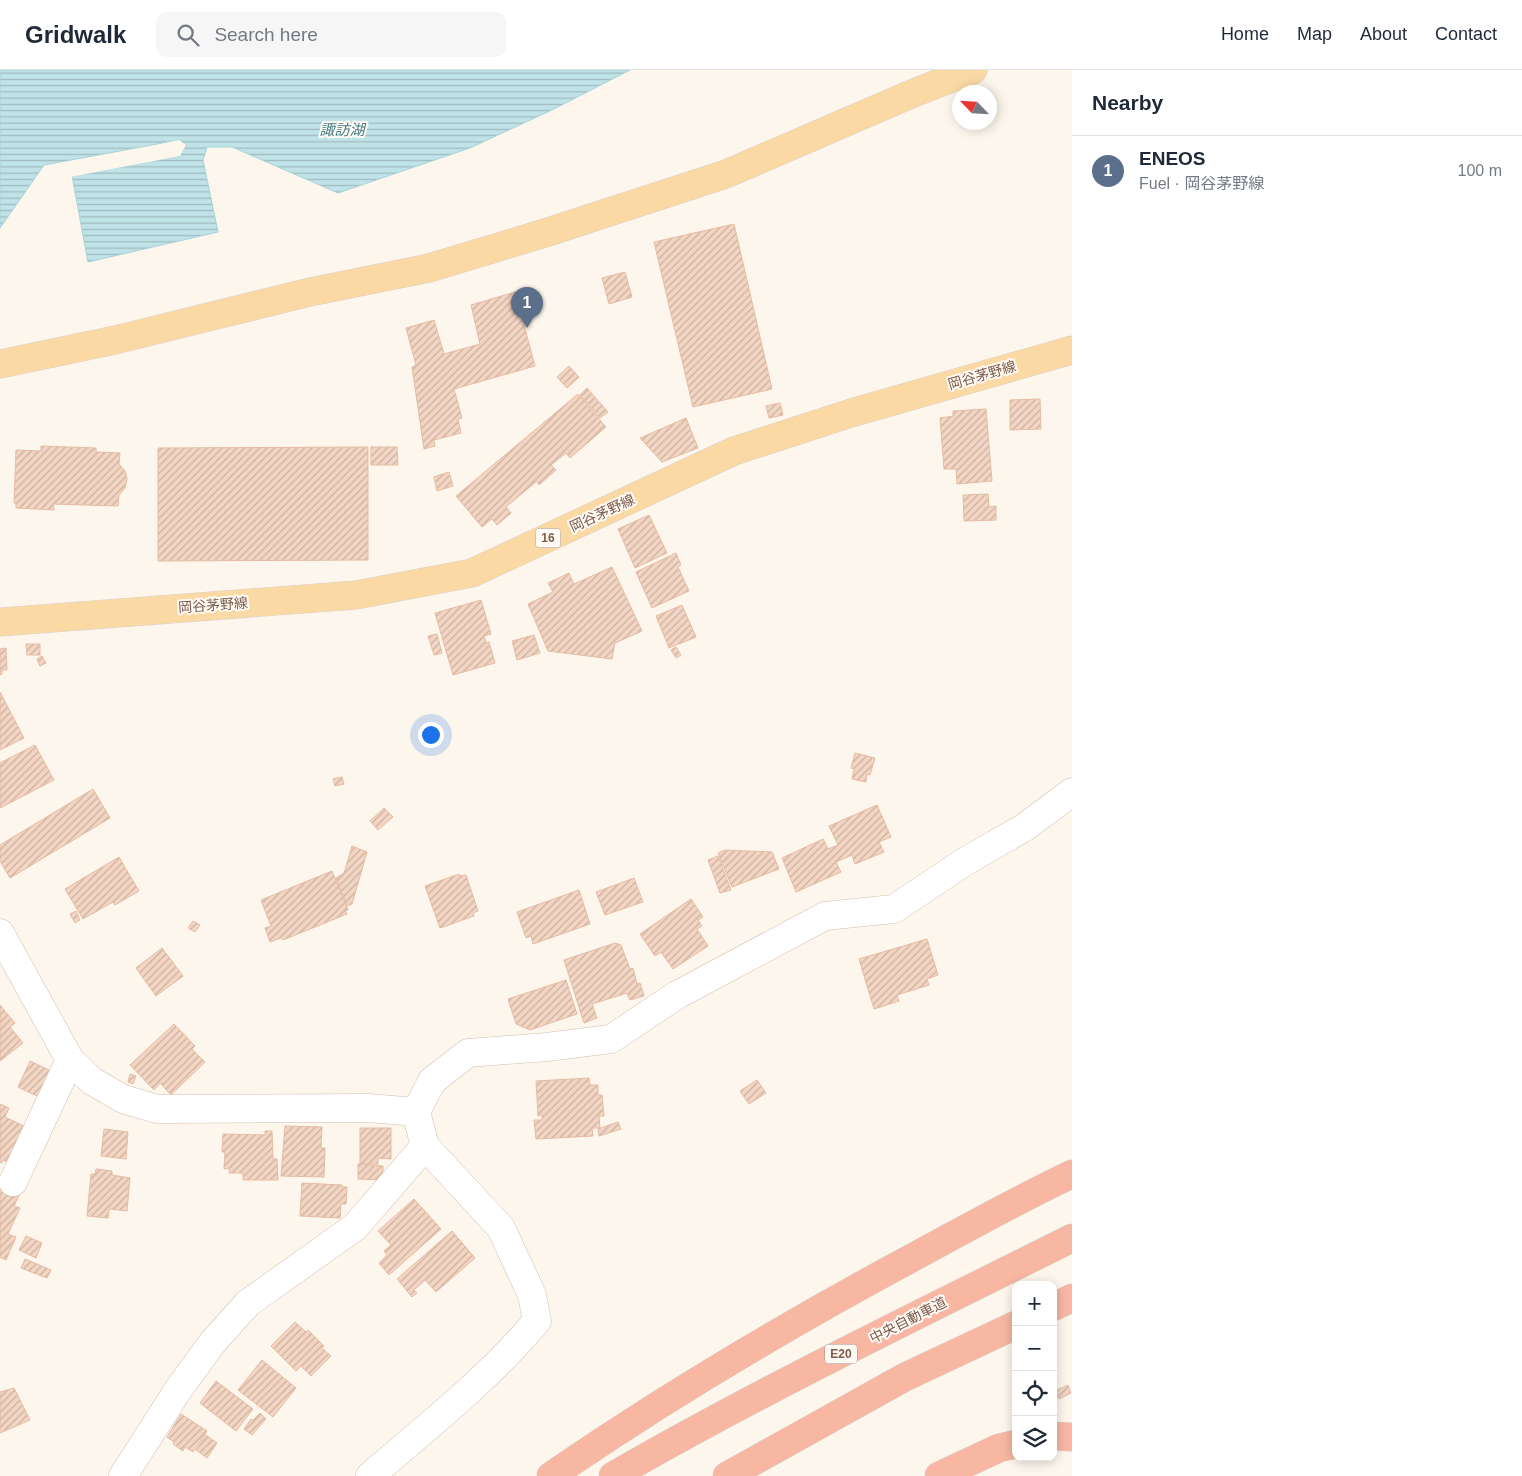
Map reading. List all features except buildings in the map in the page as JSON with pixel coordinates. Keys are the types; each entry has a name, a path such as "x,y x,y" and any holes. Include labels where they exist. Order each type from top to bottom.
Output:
{"highway":[{"path":"551,1476 696,1380 866,1282 1036,1191 1072,1174"},
{"name":"中央自動車道","path":"612,1476 679,1437 851,1348 1072,1238"},
{"path":"1057,1305 1072,1298"},
{"path":"726,1476 905,1377 1014,1326"},
{"path":"1057,1436 1072,1437"},
{"path":"939,1476 999,1448 1012,1445"}],"main road":[{"path":"0,364 115,340 310,292 429,268 545,233 726,174 916,92 973,70"},
{"name":"岡谷茅野線","path":"0,622 356,595 472,573 734,451 851,413 1072,350"}],"street":[{"path":"370,1476 474,1385 519,1343 537,1321 532,1295 502,1228 425,1146 416,1112 432,1081 468,1053 547,1048 611,1039 677,996 825,916 894,909 966,861 1025,827 1072,792"},
{"path":"0,933 70,1060 92,1081 123,1099 157,1109 369,1108 416,1112"},
{"path":"13,1182 70,1060"},
{"path":"123,1476 178,1390 212,1342 248,1302 355,1227 425,1146"}],"water":[{"name":"諏訪湖","path":"0,70 630,70 554,109 470,148 338,193 232,147 207,147 203,160 218,232 88,262 72,176 180,156 186,145 179,140 44,165 0,228"}],"pier":[{"path":"179,140 186,145 180,156 70,177 72,174 179,154 183,145 179,142 119,153"}],"place":[{"name":"ENEOS","path":"527,328"}]}
